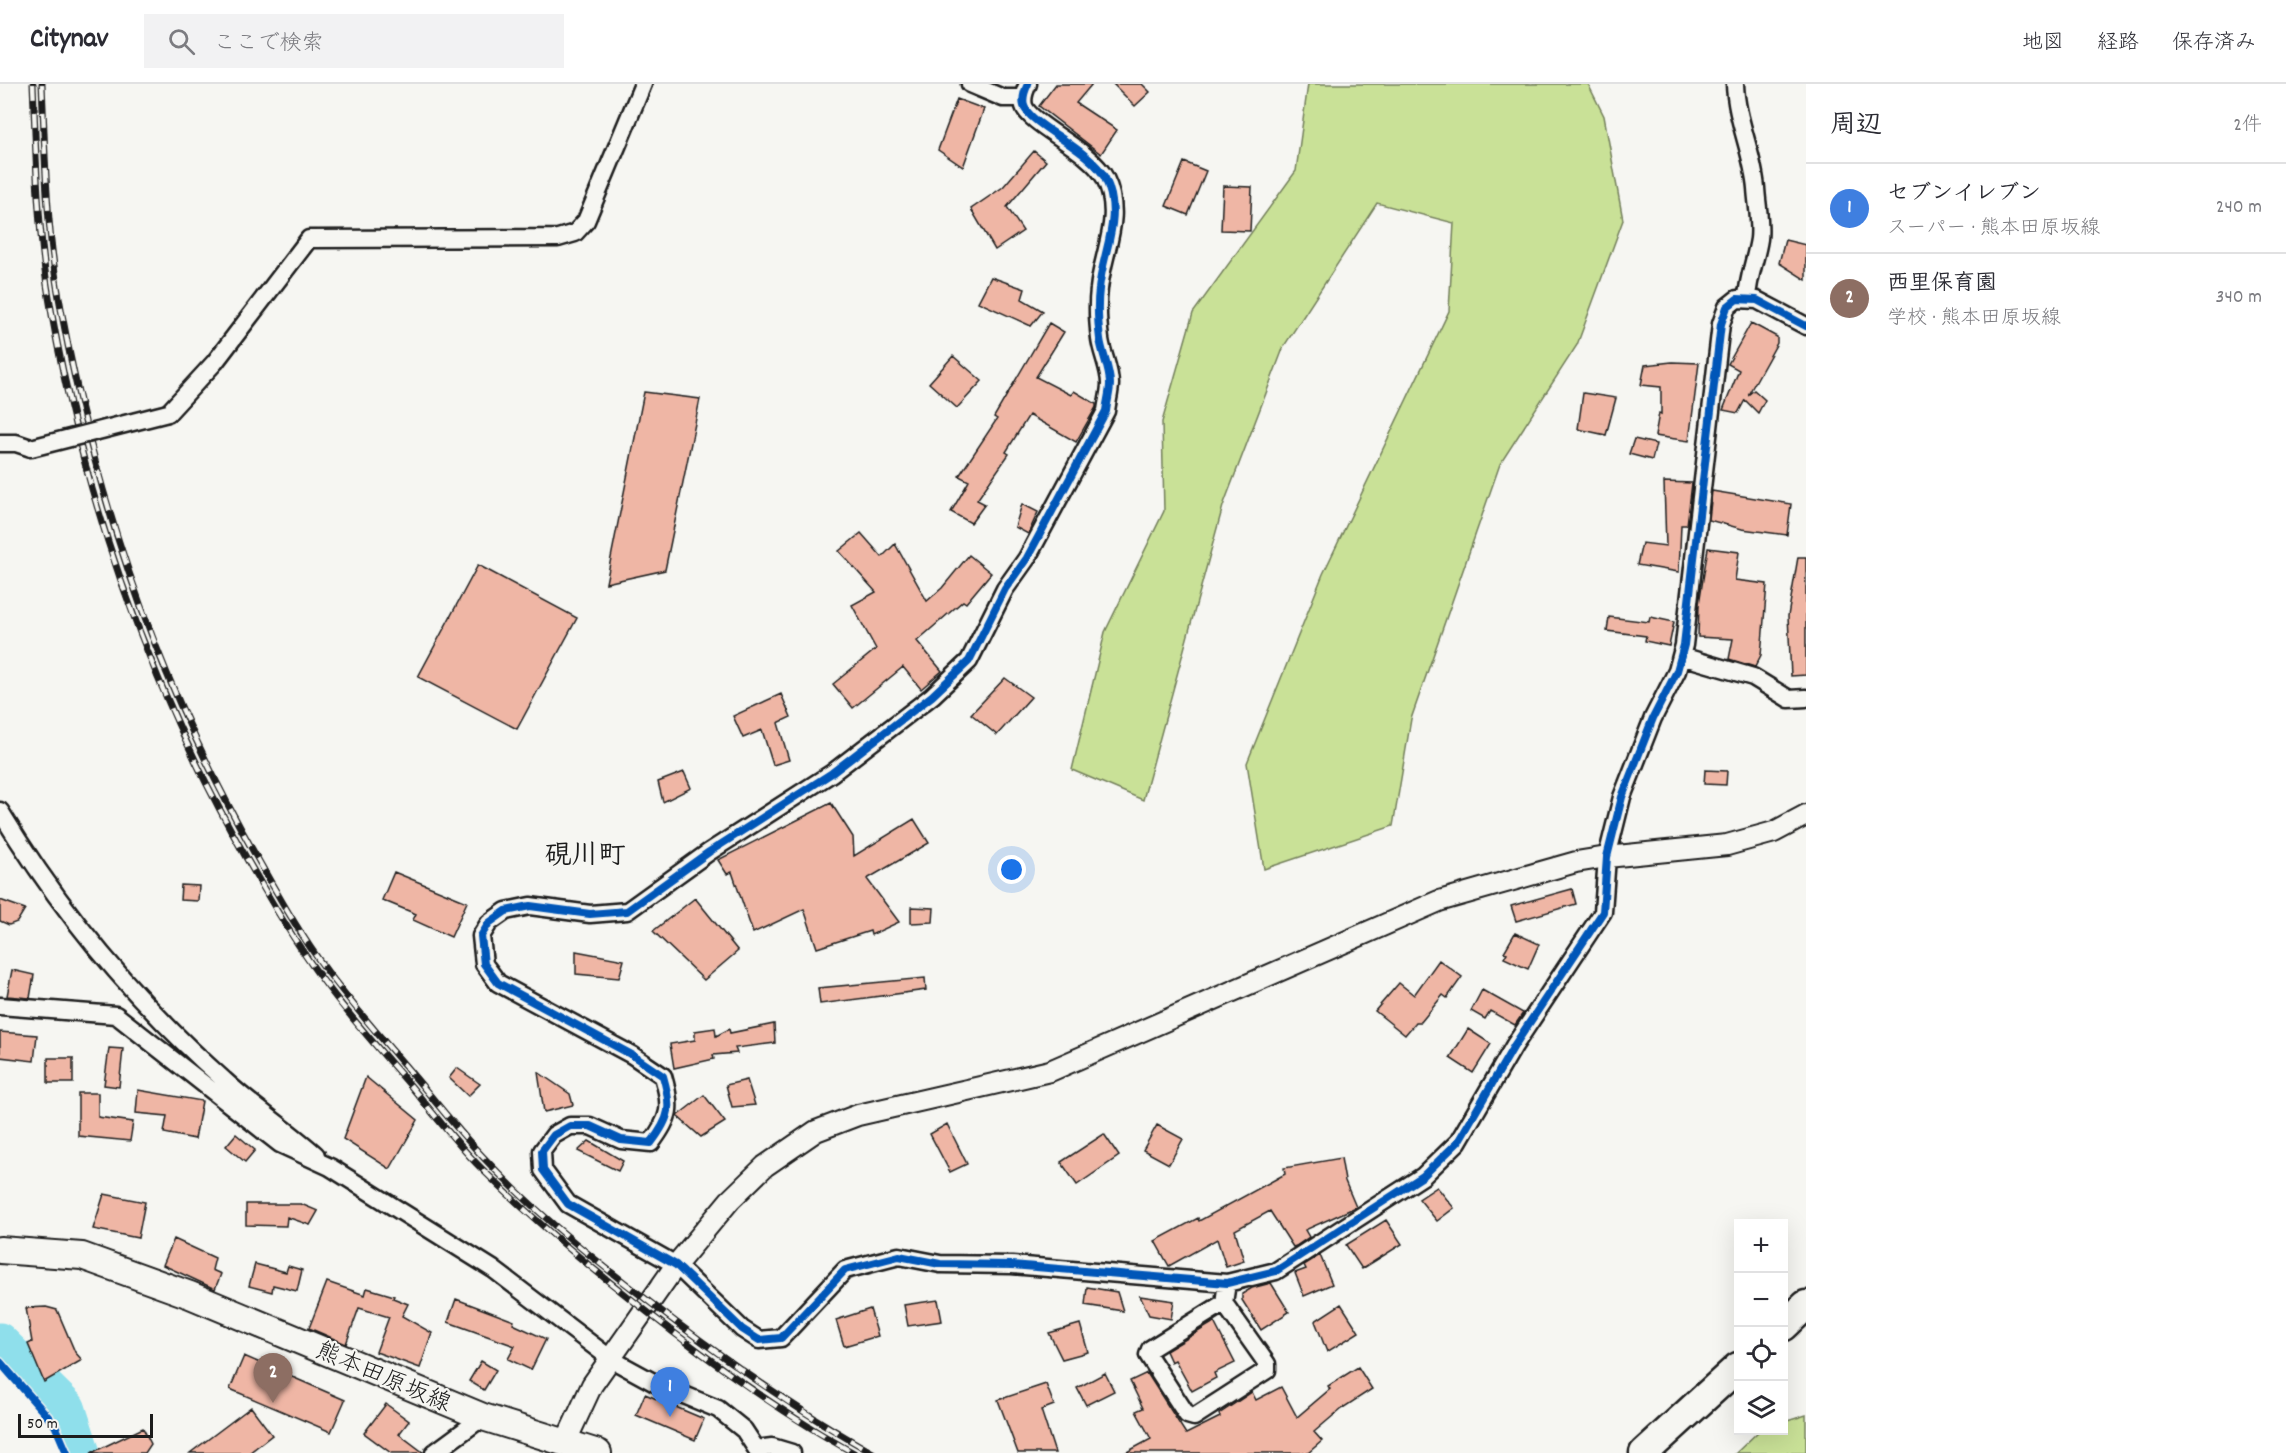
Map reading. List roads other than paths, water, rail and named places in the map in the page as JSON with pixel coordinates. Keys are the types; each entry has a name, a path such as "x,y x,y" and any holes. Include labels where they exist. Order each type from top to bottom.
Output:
{"highway":[{"path":"1788,1322 1806,1305"},
{"path":"1644,1453 1734,1371"}],"main road":[{"name":"熊本田原坂線","path":"0,1250 82,1256 190,1295 483,1417 598,1453"}],"street":[{"path":"0,443 16,443 31,448 168,413 215,362 309,239 558,238 575,232 586,221 643,84"},
{"path":"970,84 1004,98 1026,91 1028,113 1090,158 1102,172 1110,190 1114,214 1113,233 1099,287 1100,339 1110,383 1106,411 1027,558 1005,589 969,661 932,696 832,773 709,852 627,911 590,914 530,906 506,911 489,923 481,936 484,964 498,982 632,1055 663,1076 669,1099 669,1112 664,1125 651,1143 621,1140 590,1126 570,1126 554,1135 542,1152 543,1170 568,1204 676,1265 742,1329 759,1340 781,1338 845,1270 899,1256 940,1264 1012,1265 1227,1283 1276,1271 1423,1176 1458,1142 1515,1046 1603,912 1607,856 1630,771 1677,671 1681,656 1721,324 1731,301 1747,298 1757,300 1806,326"},
{"path":"1735,84 1740,114 1751,154 1759,223 1758,242 1749,278 1747,298"},
{"path":"1681,656 1753,677 1789,699 1806,698"},
{"path":"0,812 80,929 156,1017 226,1082 288,1129 330,1167"},
{"path":"565,1443 592,1385 676,1265 730,1200 765,1166 816,1131 858,1115 1050,1071 1439,901 1522,875 1607,856 1727,846 1774,832 1806,815"},
{"path":"0,1006 116,1015 280,1144 330,1167 494,1269 611,1359 655,1383 718,1409 744,1430 758,1451 772,1447 792,1453"},
{"path":"1224,1303 1150,1348 1148,1354 1187,1415 1194,1417 1267,1370 1267,1364 1224,1303 1227,1283"},
{"path":"434,1453 483,1417"}],"waterway":[{"path":"0,1339 69,1407 84,1453"}],"railway":[{"path":"33,84 39,210 47,285 78,435 98,509 148,654 178,725 212,794 273,905 309,961 363,1031 481,1168 527,1212 623,1293 695,1348 784,1411 854,1453"},
{"path":"42,84 48,210 53,261 71,361 88,435 109,508 158,651 188,721 220,789 290,915 317,957 358,1011 466,1138 529,1203 602,1265 701,1341 797,1408 873,1453"}],"place":[{"name":"西里保育園","path":"273,1403"},
{"name":"セブンイレブン","path":"670,1417"}],"district":[{"name":"硯川町","path":"585,854"}]}
